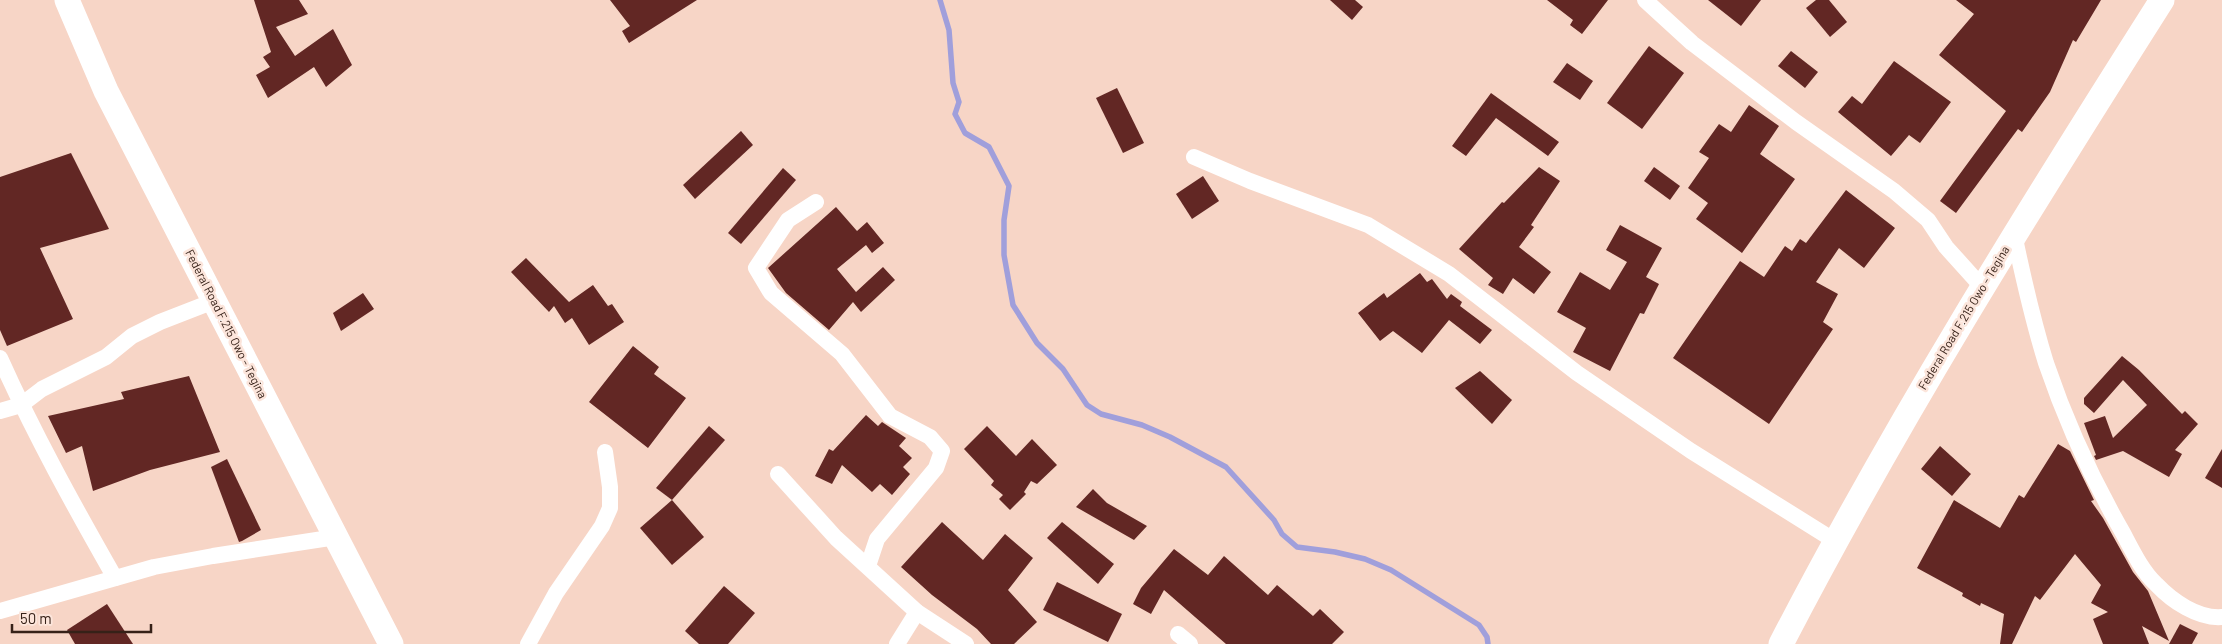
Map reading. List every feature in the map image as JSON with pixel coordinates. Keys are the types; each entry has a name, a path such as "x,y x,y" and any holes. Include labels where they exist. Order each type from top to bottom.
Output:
{"main road":[{"name":"Federal Road F.215 Owo - Tegina","path":"67,0 106,91 391,644"},
{"name":"Federal Road F.215 Owo - Tegina","path":"1781,644 1835,541 1982,287 2162,0"}],"street":[{"path":"1645,0 1692,43 1796,122 1894,191 1928,220 1946,247 1982,287"},
{"path":"1194,157 1250,181 1368,225 1449,274 1577,373 1691,451 1835,541"},
{"path":"816,202 788,220 756,268 771,292 842,354 890,416 930,437 942,451 936,468 877,539 868,566"},
{"path":"2014,234 2022,273 2046,363 2069,423 2102,496 2136,557 2155,583 2183,607 2215,618 2222,617"},
{"path":"0,411 21,405 42,389 106,358 132,336 160,322 214,301"},
{"path":"0,358 21,405 74,506 116,578"},
{"path":"528,644 556,593 602,526 610,508 610,487 605,452"},
{"path":"778,474 836,538 917,612 966,644"},
{"path":"0,611 154,567 336,537"},
{"path":"897,644 917,612"}],"building":[{"path":"254,0 299,0 308,14 276,27 295,56 333,29 352,65 326,87 314,67 268,98 256,75 270,67 263,57 271,52"},
{"path":"610,0 697,0 629,43 622,31 630,26"},
{"path":"1330,0 1355,0 1363,7 1352,20"},
{"path":"1547,0 1608,0 1582,34 1570,25 1573,20"},
{"path":"1708,0 1761,0 1741,26"},
{"path":"1816,0 1829,0 1847,22 1830,37 1806,8"},
{"path":"1956,0 2101,0 2076,42 2073,40 2050,92 2022,132 2018,129 1956,213 1940,201 2006,111 1939,55 1974,14"},
{"path":"1649,46 1684,73 1642,129 1607,103"},
{"path":"1791,51 1818,72 1805,88 1778,66"},
{"path":"1894,61 1951,102 1920,143 1909,135 1891,156 1838,112 1852,96 1862,104"},
{"path":"1567,63 1593,81 1580,100 1553,82"},
{"path":"1117,88 1144,143 1123,153 1096,98"},
{"path":"1491,93 1559,142 1548,156 1496,118 1466,156 1452,146"},
{"path":"1749,105 1779,126 1760,154 1795,179 1742,253 1696,219 1708,203 1688,188 1709,158 1699,152 1719,124 1731,132"},
{"path":"741,131 753,145 695,199 683,185"},
{"path":"71,153 109,229 40,248 73,319 7,346 0,330 0,177"},
{"path":"1539,167 1560,181 1531,225 1534,227 1519,247 1551,272 1534,294 1513,278 1503,294 1488,285 1493,278 1459,249 1502,202 1504,203"},
{"path":"1654,167 1680,186 1670,200 1644,181"},
{"path":"783,168 796,180 741,244 728,233"},
{"path":"1203,176 1219,201 1192,219 1176,194"},
{"path":"1846,190 1895,228 1864,268 1839,248 1816,282 1838,294 1823,322 1833,329 1769,424 1673,358 1740,261 1764,277 1785,246 1792,251 1800,239 1806,243"},
{"path":"836,207 857,231 867,222 884,243 872,253 866,245 837,269 856,292 883,267 895,280 861,312 853,302 829,330 786,293 768,268"},
{"path":"1620,225 1662,248 1646,277 1659,284 1644,314 1640,313 1610,371 1573,352 1586,328 1557,312 1580,272 1610,290 1627,262 1606,250"},
{"path":"526,258 569,302 593,285 608,306 612,304 624,322 589,345 572,318 565,323 554,306 549,312 511,272"},
{"path":"1420,273 1427,282 1432,279 1447,299 1451,294 1462,302 1460,306 1492,330 1480,344 1449,320 1422,353 1393,331 1380,341 1358,313 1384,293 1387,298"},
{"path":"363,293 374,309 341,331 333,313"},
{"path":"633,346 659,367 654,374 686,398 648,448 589,402"},
{"path":"2122,356 2139,370 2182,414 2185,411 2198,424 2175,450 2182,454 2169,477 2123,451 2096,460 2094,456 2096,455 2084,423 2105,416 2113,438 2147,405 2123,380 2094,413 2084,404 2084,398"},
{"path":"1480,371 1512,400 1492,424 1455,388"},
{"path":"189,376 220,452 150,470 93,491 82,446 66,453 48,416 124,399 121,392"},
{"path":"866,415 878,426 882,422 906,438 899,446 912,458 903,467 910,474 892,495 880,484 872,492 842,465 832,484 815,476 829,449 833,451"},
{"path":"709,426 725,440 672,500 656,488"},
{"path":"987,426 1016,456 1032,439 1057,465 1037,484 1031,481 1024,492 1026,494 1010,510 999,499 1003,495 991,485 994,481 964,449"},
{"path":"2058,444 2070,451 2094,500 2091,501 2103,518 2133,572 2148,591 2169,641 2142,626 2149,644 2103,644 2093,619 2108,612 2091,603 2101,585 2075,554 2040,600 2035,596 2012,644 2000,644 2004,614 1981,603 1980,606 1962,596 1963,593 1917,568 1954,500 2000,528 2019,495 2024,498"},
{"path":"1940,446 1971,474 1952,496 1921,469"},
{"path":"2222,449 2222,488 2205,478"},
{"path":"227,459 261,530 239,542 211,467"},
{"path":"1093,489 1107,503 1147,526 1134,540 1076,507"},
{"path":"672,500 704,537 672,565 640,528"},
{"path":"942,522 983,560 1005,534 1033,558 1008,590 1037,622 1014,644 991,644 977,629 932,595 901,567"},
{"path":"1062,522 1114,564 1098,584 1047,538"},
{"path":"1174,549 1208,575 1224,556 1268,595 1277,585 1313,616 1320,609 1344,632 1332,644 1226,644 1164,590 1151,614 1133,604 1141,588"},
{"path":"1057,582 1122,614 1108,642 1043,610"},
{"path":"724,586 755,613 728,644 699,644 685,631"},
{"path":"107,604 133,644 75,644 67,630"},
{"path":"2180,624 2198,633 2192,644 2169,644"}],"waterway":[{"path":"940,0 949,30 953,83 959,102 955,114 965,133 989,147 1009,186 1004,220 1004,255 1013,305 1037,343 1063,369 1087,405 1101,414 1142,425 1170,437 1226,467 1274,520 1282,534 1297,547 1335,552 1365,559 1391,570 1479,625 1487,637 1488,644"}]}
